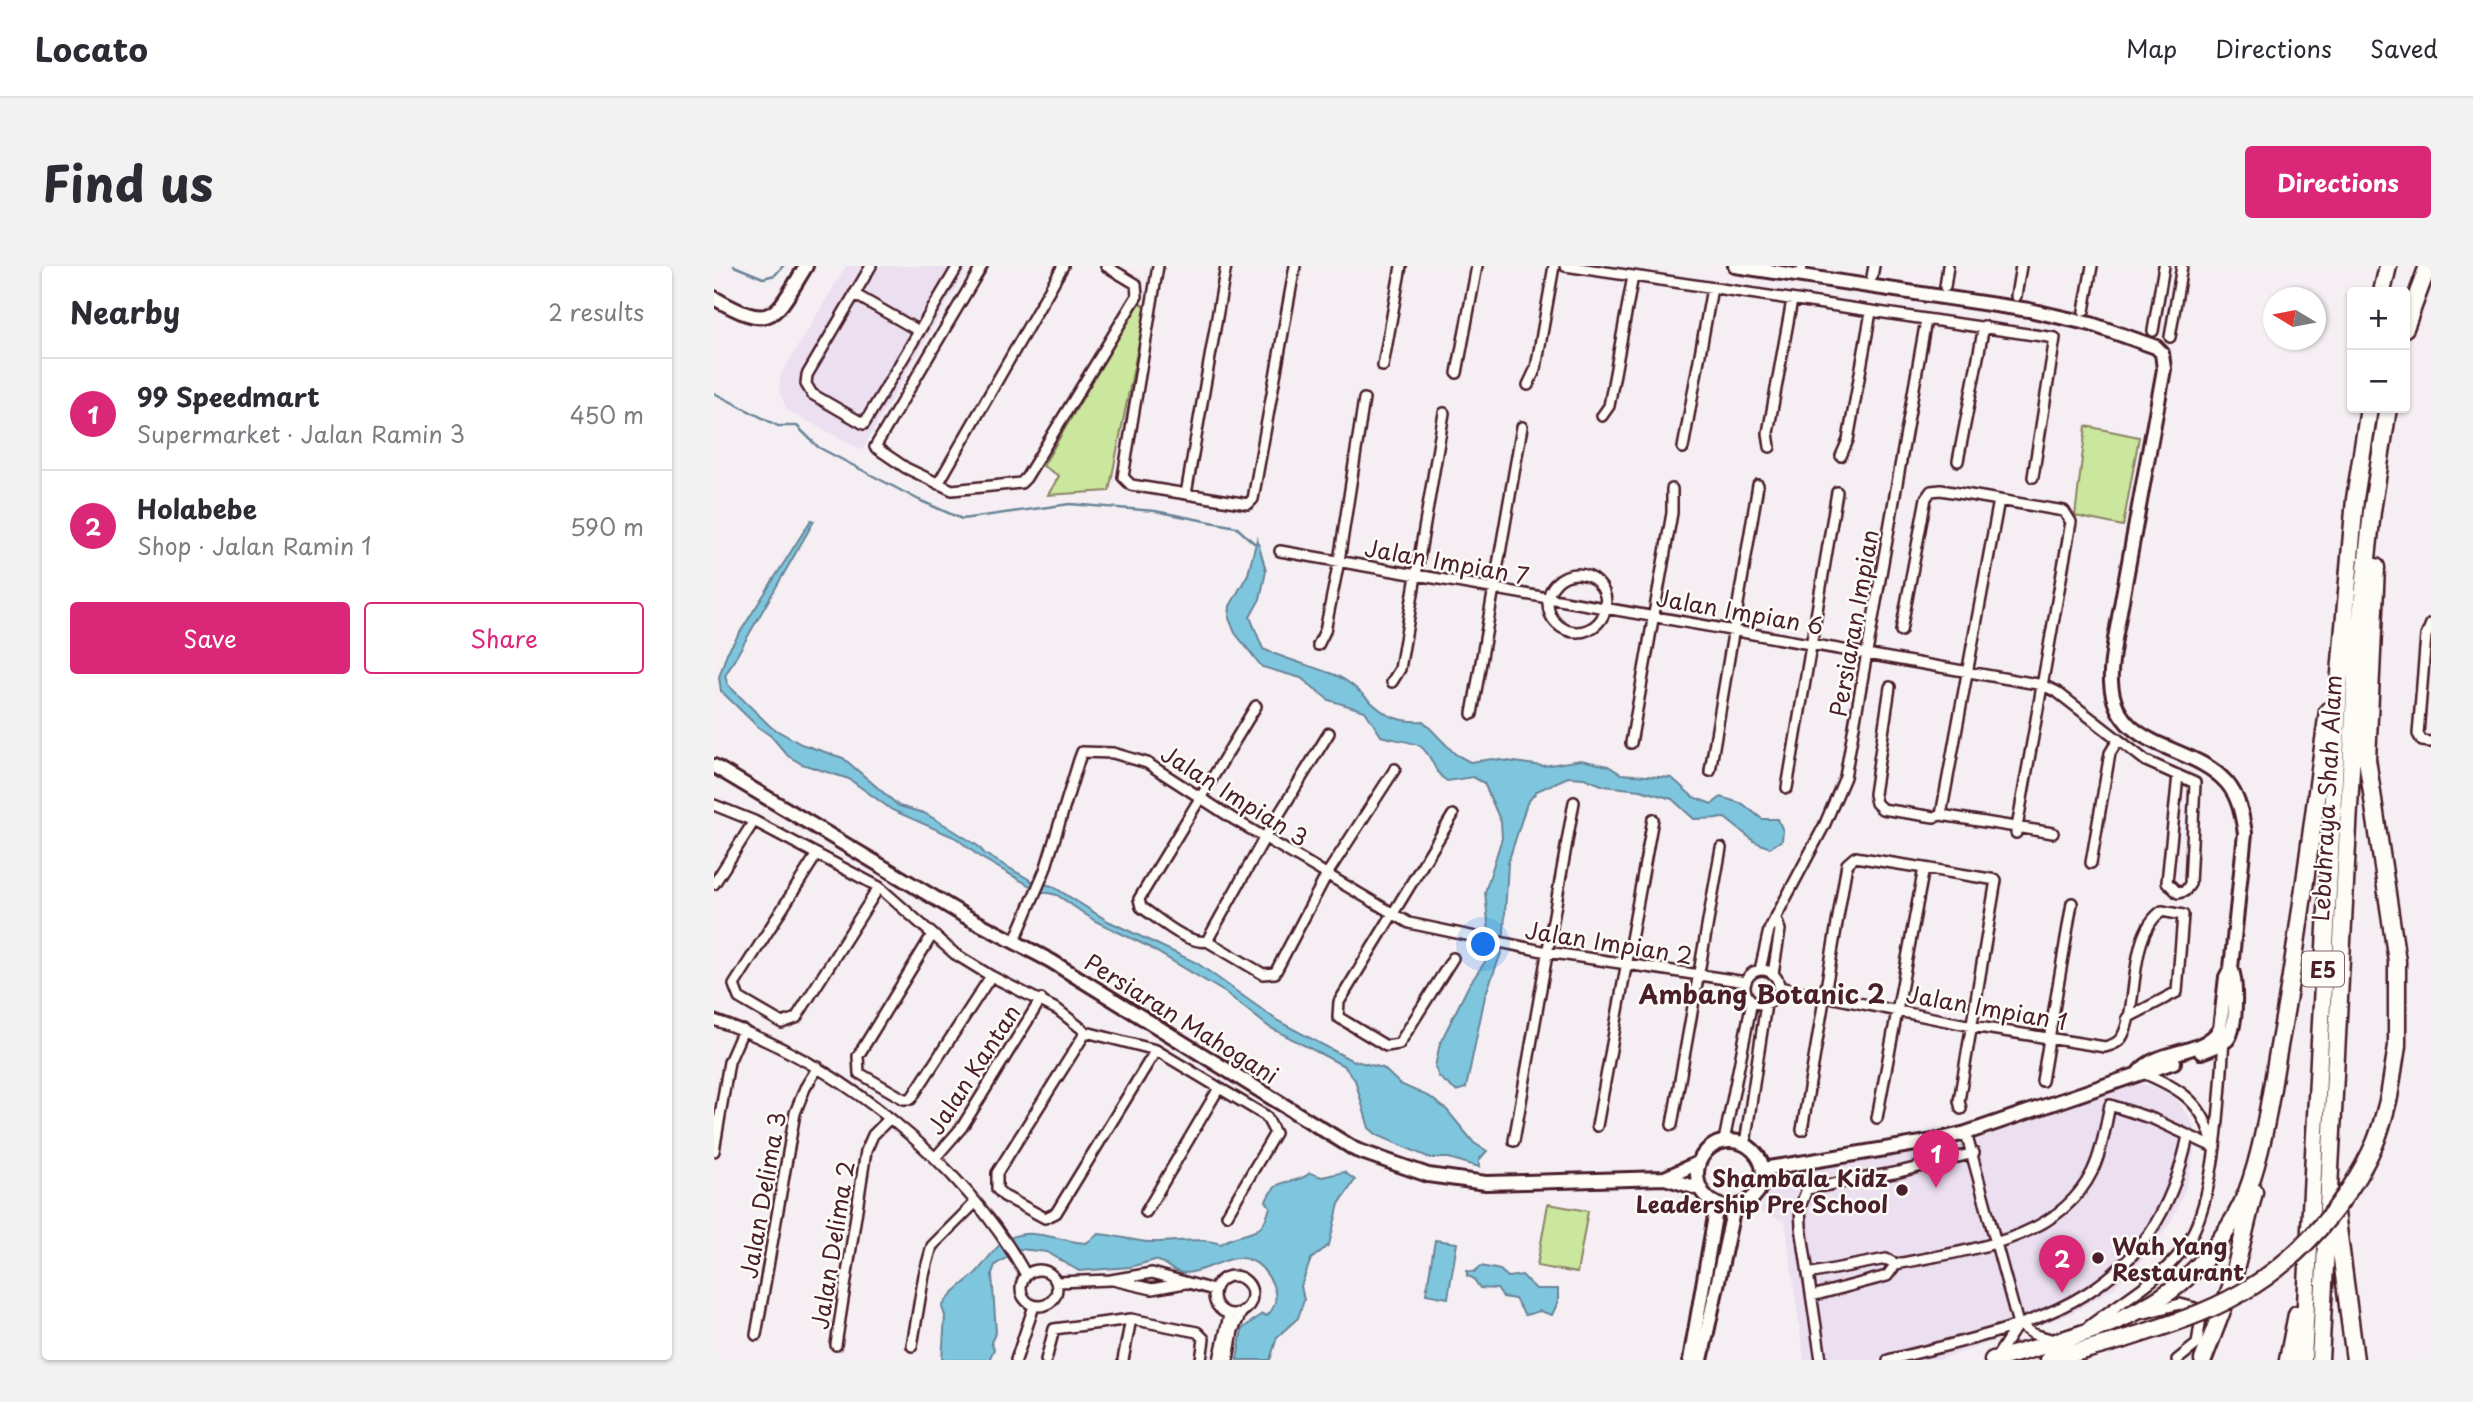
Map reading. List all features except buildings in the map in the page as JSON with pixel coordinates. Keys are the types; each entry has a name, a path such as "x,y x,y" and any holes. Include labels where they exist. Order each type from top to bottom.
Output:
{"highway":[{"path":"2383,287 2388,266"},
{"path":"2393,287 2397,266"},
{"path":"2410,304 2418,266"},
{"path":"2410,315 2428,266"},
{"name":"Lebuhraya Shah Alam","path":"2303,1360 2309,1205 2348,578 2368,413"},
{"path":"2049,1360 2121,1340 2213,1308 2267,1278 2288,1260 2353,1183 2375,1142 2389,1097 2398,1046 2397,961 2367,759 2387,416"},
{"name":"Lebuhraya Shah Alam","path":"2320,1360 2357,654 2372,511 2387,416"},
{"path":"2203,1360 2231,1287 2255,1190 2297,947 2348,578"},
{"path":"2330,1143 2336,1217 2355,1360"},
{"path":"1994,1360 2122,1318 2178,1284 2213,1247 2247,1193 2261,1144"},
{"path":"2288,1360 2309,1205"}],"street":[{"path":"714,291 746,310 763,311 780,300 800,266"},
{"path":"714,298 748,316 770,316 782,305 806,266"},
{"path":"871,266 807,375 806,384 812,394 864,424 958,266"},
{"path":"982,266 875,447 951,490 1021,483 1027,478 1137,296 1136,284 1106,266"},
{"path":"938,484 1063,266"},
{"path":"1157,266 1122,470 1123,477 1131,485 1248,503 1253,499 1295,266"},
{"path":"1186,494 1226,266"},
{"path":"1383,366 1401,266"},
{"path":"1457,373 1477,266"},
{"path":"1528,385 1536,368 1554,266"},
{"path":"1565,266 2055,338 2033,477"},
{"path":"1735,266 2065,317 2155,347 2162,353 2164,369 2115,639 2111,683 2113,697 2129,726 2142,737 2216,773 2235,797 2245,833 2231,968 2226,977 2220,1029 2209,1040 2147,1062 2140,1072"},
{"path":"1872,277 1874,266"},
{"path":"1945,287 1948,266"},
{"path":"2016,296 2021,266"},
{"path":"2084,311 2092,266"},
{"path":"2153,331 2164,266"},
{"path":"2170,337 2182,266"},
{"path":"1602,416 1609,406 1633,276"},
{"path":"1683,448 1712,288"},
{"path":"854,294 919,331"},
{"path":"1770,447 1768,433 1792,300"},
{"path":"1841,456 1848,440 1871,312"},
{"name":"Persiaran Impian","path":"1760,970 1769,930 1839,795 1926,320"},
{"path":"1958,461 1984,326"},
{"path":"1318,645 1325,631 1339,561 1364,399"},
{"path":"1392,682 1400,669 1444,413"},
{"path":"1472,714 1522,427"},
{"path":"1710,771 1758,485"},
{"path":"1631,743 1672,513 1672,489"},
{"path":"1901,631 1926,498 1931,491 1941,490 2064,511 2071,522 2017,830"},
{"path":"1787,788 1837,492"},
{"path":"1941,815 1999,500"},
{"name":"Jalan Impian 7","path":"1280,551 1606,608"},
{"path":"1581,574 1597,582 1603,590 1606,608 1596,625 1578,632 1568,631 1553,619 1549,598 1556,583 1563,578 1581,574"},
{"name":"Jalan Impian 6","path":"1606,608 2043,685"},
{"path":"2431,624 2426,636 2427,659 2418,734 2422,741 2431,743"},
{"path":"2043,685 2057,692 2146,761 2191,779 2195,783 2190,884 2185,891 2178,893 2166,882 2178,775"},
{"path":"1890,687 1874,794 1876,803 1882,809 1934,817 1941,815 2017,830 2053,833"},
{"path":"1256,706 1252,717 1199,797 1139,899 1141,907 1170,926 1199,943 1207,941 1263,974 1275,973 1327,874 1395,769"},
{"path":"1207,941 1265,837 1329,733"},
{"path":"2091,863 2110,753 2118,740"},
{"name":"Jalan Impian 3","path":"1015,940 1045,870 1084,750 1113,753 1147,763 1391,913 1426,929"},
{"name":"Persiaran Mahogani","path":"714,766 965,916 1015,940 1356,1150 1428,1175 1486,1183 1665,1178"},
{"path":"1514,1141 1574,802"},
{"path":"714,805 754,821 879,887 932,935 991,976 1041,999 1086,1032 1156,1050 1252,1106 1273,1124 1275,1133 1227,1215"},
{"path":"1453,815 1339,1002 1338,1017 1386,1046 1399,1044 1453,958"},
{"path":"1597,1126 1624,965 1653,819"},
{"path":"714,884 754,821"},
{"path":"1672,1125 1721,848"},
{"path":"817,854 734,985 739,998 782,1023 796,1018 879,887"},
{"path":"1802,1130 1847,864 1855,857 1996,880 1959,1101 1961,1109"},
{"path":"1877,1118 1924,868"},
{"path":"2042,1081 2073,903"},
{"path":"2162,911 2183,915 2185,920 2177,992 2127,1018 2138,956 2154,916 2162,911"},
{"name":"Persiaran Impian","path":"1773,974 1780,930 1776,919"},
{"name":"Jalan Impian 2","path":"1426,929 1624,965 1746,982"},
{"path":"932,935 858,1056 859,1073 904,1099 916,1095 991,976"},
{"path":"1763,1170 1966,1133 2140,1072 2150,1071 2224,1042 2230,1036 2234,1012 2236,977 2231,968"},
{"path":"1760,970 1773,974 1779,987 1774,999 1766,1004 1752,1001 1747,995 1746,982 1751,974 1760,970"},
{"name":"Jalan Impian 1","path":"1779,987 1972,1026 2105,1047 2118,1042 2124,1034 2127,1018"},
{"name":"Jalan Kantan","path":"935,1158 962,1127 1041,999"},
{"path":"1724,1141 1752,1001"},
{"path":"1745,1144 1766,1004"},
{"path":"2082,1331 2142,1289 2183,1251 2195,1230 2209,1190 2224,1042 2222,1017"},
{"path":"714,1020 743,1030 818,1067 890,1118 935,1158 1000,1234 1017,1259 1026,1275 1021,1293 1034,1306 1045,1306 1054,1298 1056,1282"},
{"path":"714,1151 730,1062 743,1030"},
{"path":"1086,1032 997,1174 997,1189 1045,1218 1056,1213 1156,1050"},
{"path":"1742,1055 1759,1058"},
{"name":"Jalan Delima 3","path":"756,1335 796,1113 805,1088 818,1067"},
{"path":"2140,1072 2161,1079 2187,1094 2208,1125 2213,1147"},
{"path":"1737,1080 1755,1082"},
{"path":"1146,1212 1219,1088"},
{"path":"1808,1274 1886,1259 1896,1264 1996,1244 2057,1213 2081,1189 2102,1147 2110,1105 2153,1119 2213,1147"},
{"name":"Jalan Delima 2","path":"836,1345 866,1151 873,1135 890,1118"},
{"path":"1966,1133 1974,1153 2018,1324 2033,1334 2054,1340"},
{"path":"1888,1360 2018,1324 2067,1307 2100,1286 2123,1267 2165,1209 2177,1182 2188,1136"},
{"path":"1665,1178 1698,1163 1711,1146 1724,1141 1745,1144 1757,1154 1763,1170 1759,1190 1752,1198 1734,1207 1710,1200"},
{"path":"1821,1360 1801,1227 1802,1196 1807,1188 1899,1172 1974,1153"},
{"path":"1698,1163 1700,1189"},
{"path":"1665,1178 1700,1189 1710,1200 1715,1216 1690,1360"},
{"path":"912,1346 924,1275 932,1246 974,1204"},
{"path":"1701,1360 1734,1207"},
{"path":"1812,1296 1887,1276 1896,1264"},
{"path":"1026,1275 1043,1270 1056,1282 1111,1280 1152,1273 1214,1290"},
{"path":"1214,1290 1228,1277 1246,1281 1252,1299 1233,1330 1228,1360"},
{"path":"1111,1280 1152,1289 1186,1283"},
{"path":"1214,1290 1215,1303 1229,1315"},
{"path":"2122,1318 2180,1304 2195,1308 2201,1317 2200,1335 2190,1352 2177,1360"},
{"path":"1016,1360 1034,1306"},
{"path":"1229,1315 1241,1313"},
{"path":"1219,1360 1229,1315"},
{"path":"1123,1360 1131,1319"},
{"path":"1046,1360 1054,1329 1131,1319 1197,1332 1204,1339 1201,1360"},
{"path":"1994,1360 2018,1324"}],"shaded area":[{"path":"846,266 968,266 862,450 787,410 779,391 780,376"},
{"path":"2135,1082 2161,1089 2179,1102 2194,1126 2194,1152 2187,1185 2172,1220 2147,1255 2114,1288 2073,1313 1940,1360 1804,1360 1785,1221 1759,1212 1771,1186 1782,1175 1963,1145"}],"green space":[{"path":"1139,302 1146,307 1109,491 1048,495 1059,476 1043,466"},
{"path":"2086,426 2139,437 2123,526 2075,516"},
{"path":"1548,1204 1588,1211 1577,1273 1537,1266"}],"water":[{"path":"811,520 814,521 725,676 728,685 771,727 801,744 843,758 899,806 924,813 978,846 985,854 1032,881 1052,886 1108,921 1197,963 1278,1021 1351,1060 1383,1068 1400,1084 1430,1097 1447,1110 1474,1143 1487,1151 1479,1160 1479,1167 1449,1158 1430,1158 1377,1135 1369,1128 1355,1080 1344,1066 1269,1027 1226,993 1145,945 1095,921 1057,895 1039,891 980,857 956,838 892,810 849,779 802,764 788,756 771,736 758,727 721,691 719,677 727,653"},
{"path":"1257,539 1266,571 1260,599 1250,617 1263,649 1343,679 1393,717 1406,721 1423,721 1455,754 1470,762 1493,759 1543,766 1581,760 1608,766 1621,774 1672,778 1693,797 1712,804 1721,797 1743,804 1762,819 1778,819 1783,831 1782,840 1770,848 1755,842 1725,818 1694,819 1672,799 1640,790 1604,786 1584,778 1568,777 1537,791 1527,803 1508,863 1503,948 1485,996 1466,1088 1456,1091 1439,1077 1435,1067 1440,1043 1469,985 1485,962 1489,932 1485,892 1502,838 1501,822 1484,783 1473,777 1447,781 1438,773 1425,750 1413,743 1381,736 1365,711 1329,700 1301,678 1262,667 1235,633 1229,618 1230,606 1248,574"},
{"path":"1344,1172 1355,1180 1339,1204 1329,1245 1311,1259 1301,1286 1304,1300 1298,1318 1277,1337 1270,1360 1237,1360 1242,1329 1262,1314 1267,1316 1275,1302 1275,1292 1270,1279 1253,1261 1234,1259 1184,1273 1155,1260 1130,1267 1079,1271 1047,1252 1020,1249 995,1265 992,1274 996,1332 991,1342 994,1349 989,1360 942,1360 945,1316 942,1307 1006,1240 1035,1234 1086,1243 1099,1234 1150,1242 1195,1240 1221,1244 1262,1226 1270,1207 1266,1201 1280,1184 1310,1173 1322,1177"},
{"path":"1435,1240 1457,1243 1448,1298 1426,1294"},
{"path":"1481,1266 1500,1270 1508,1277 1522,1275 1536,1289 1558,1289 1558,1302 1552,1315 1540,1311 1525,1315 1515,1299 1503,1297 1497,1289 1480,1288 1473,1278 1467,1276 1467,1271 1474,1272"}],"waterway":[{"path":"734,266 763,278 775,275 783,266"},
{"path":"714,393 778,426 797,426 818,447 919,500 962,519 1070,504 1155,511 1236,527 1254,543"}],"place":[{"name":"99 Speedmart","path":"1936,1188"},
{"name":"Shambala Kidz Leadership Pre School","path":"1902,1190"},
{"name":"Wah Yang Restaurant","path":"2098,1258"},
{"name":"Holabebe","path":"2062,1293"}],"district":[{"name":"Ambang Botanic 2","path":"1762,993"}]}
